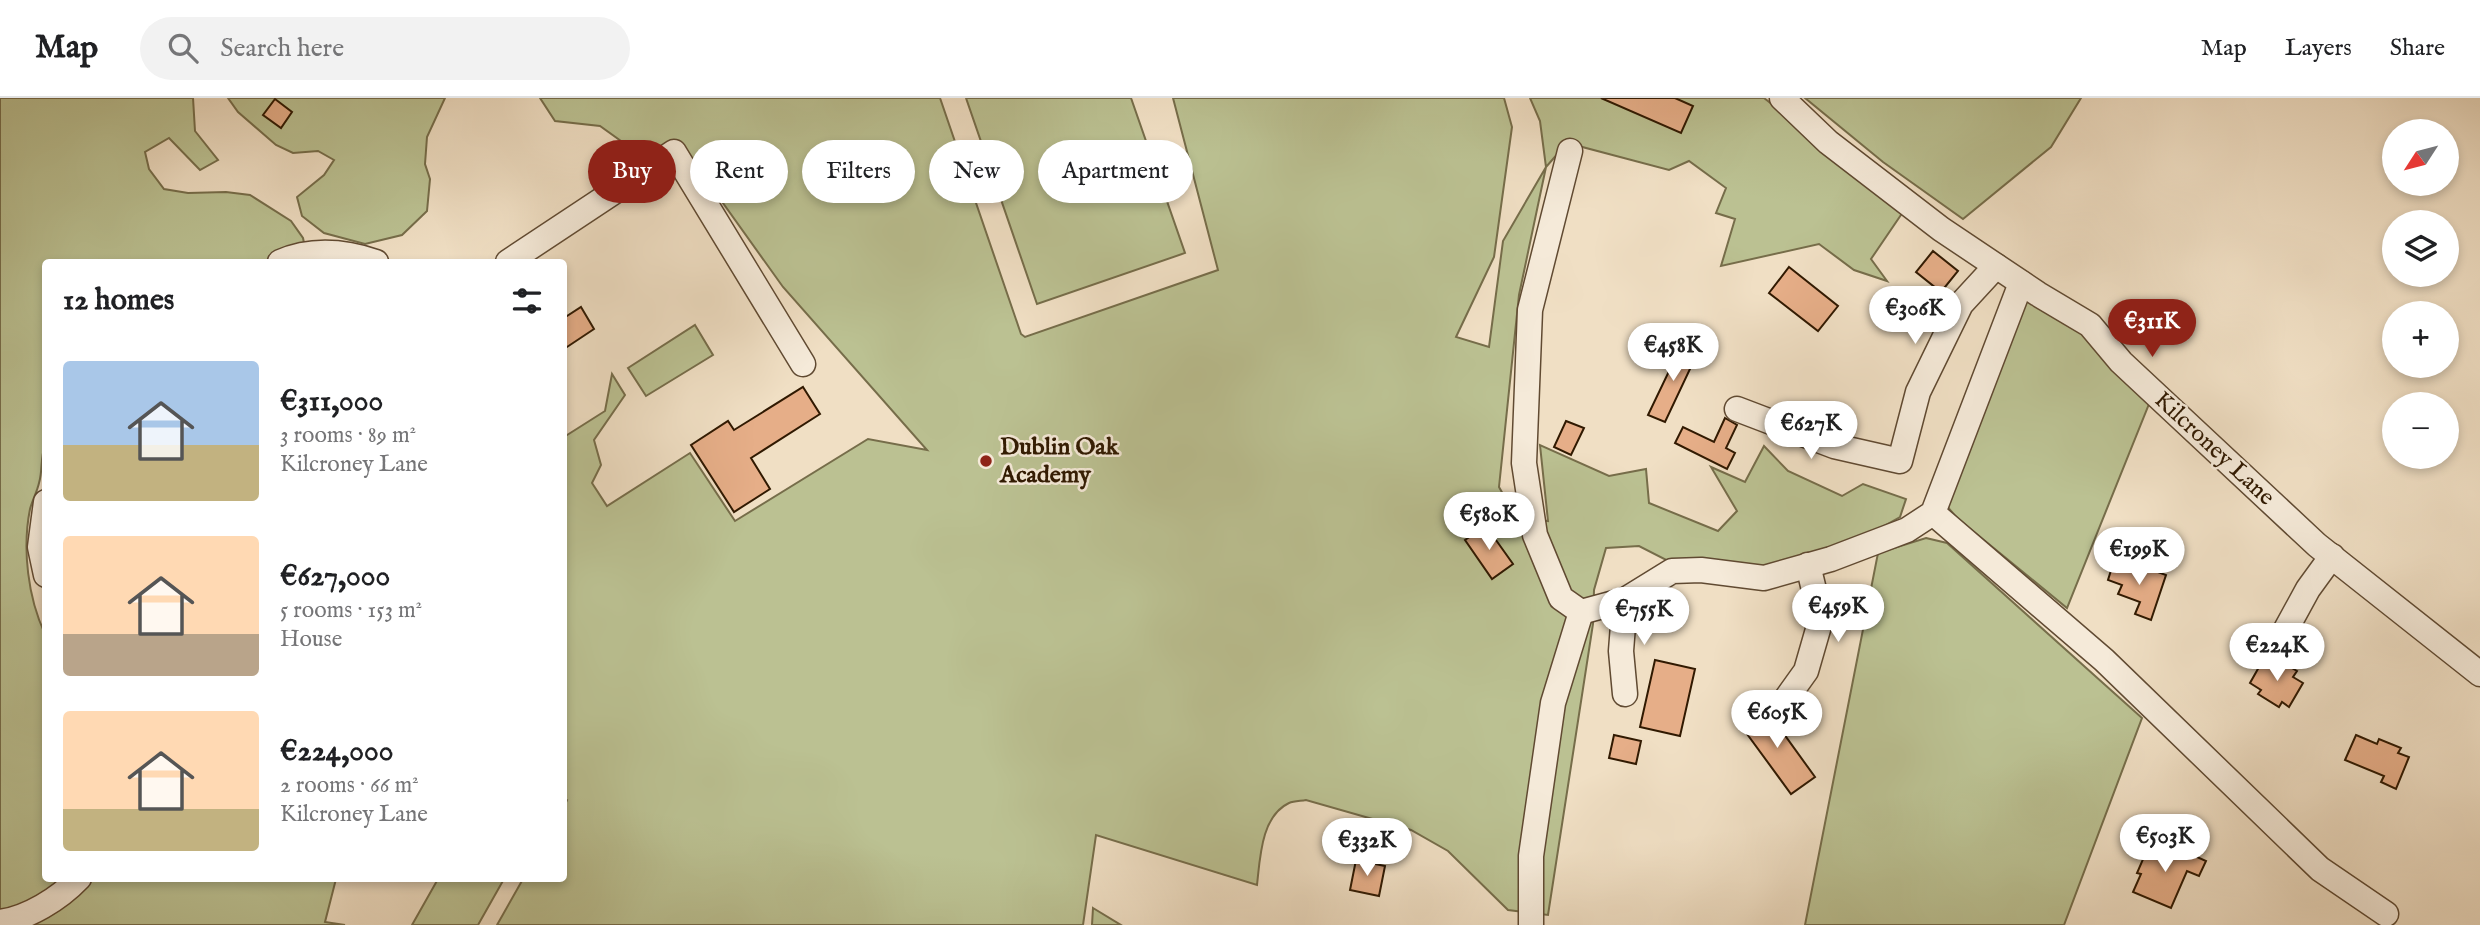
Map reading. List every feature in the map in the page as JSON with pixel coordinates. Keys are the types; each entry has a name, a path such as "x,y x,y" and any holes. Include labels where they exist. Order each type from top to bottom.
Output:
{"street":[{"name":"Kilcroney Lane","path":"1782,98 1828,142 1941,229 2090,324 2121,362 2264,497 2332,556 2480,674"},
{"path":"1570,151 1530,310 1524,463 1535,535 1562,597 1581,612"},
{"path":"513,259 674,152 803,364"},
{"path":"287,259 299,254 336,252 364,259"},
{"path":"1737,409 1834,446 1900,461 1918,392 1961,304 1996,266"},
{"path":"1581,612 1625,600 1672,571 1701,570 1764,578 1907,530 1933,513 2021,282"},
{"path":"1933,513 2104,660 2320,869 2386,914"},
{"path":"42,532 42,556"},
{"path":"2284,632 2308,589 2332,556"},
{"path":"1781,705 1806,671 1821,619 1808,565"},
{"path":"1625,600 1621,651 1625,694"},
{"path":"1531,925 1531,856 1553,703 1581,612"},
{"path":"0,922 16,920 29,913 53,900 74,882"}],"green space":[{"path":"0,98 193,98 195,131 218,160 200,170 169,138 145,152 149,169 164,189 188,193 226,192 250,195 291,221 303,238 307,259 42,259 42,463 30,509 27,557 34,605 42,627 42,882 335,882 325,922 345,925 0,925"},
{"path":"228,98 445,98 427,137 425,164 430,179 427,211 402,235 365,244 324,233 302,216 297,197 324,175 334,160 318,151 293,153 276,145 238,112"},
{"path":"540,98 940,98 954,140 929,140 929,203 976,203 1021,334 1025,337 1218,270 1193,174 1193,140 1184,140 1173,98 1504,98 1512,127 1494,257 1456,337 1489,347 1503,241 1546,167 1519,295 1499,487 1516,517 1548,521 1540,445 1609,476 1646,469 1649,503 1718,531 1737,511 1711,467 1745,482 1764,446 1788,471 1842,496 1863,484 1906,499 1900,517 1861,539 1754,569 1678,566 1639,546 1606,548 1594,590 1593,624 1548,915 1508,910 1448,851 1411,830 1306,800 1289,803 1280,809 1267,828 1257,885 1096,835 1083,925 497,925 521,882 567,882 567,435 605,411 612,374 625,395 594,440 601,465 592,483 607,506 690,453 735,521 868,439 927,450 783,287 723,203 788,203 788,140 690,140 690,157 680,143 676,144 676,140 620,140 600,126 555,121"},
{"path":"966,98 1131,98 1146,140 1038,140 1038,203 1168,203 1185,253 1037,304 1002,203 1024,203 1024,140 980,140"},
{"path":"1530,98 1764,98 1905,209 1871,259 1887,281 1854,270 1819,244 1721,266 1735,219 1716,213 1726,188 1689,161 1669,170 1567,143 1546,167 1540,121"},
{"path":"1805,98 2081,98 2051,147 1963,219 1883,162"},
{"path":"2025,299 2070,319 2155,389 2067,608 1957,518 1946,505"},
{"path":"695,325 713,355 646,396 628,368"},
{"path":"1926,538 1947,543 2142,718 2064,925 1805,925 1878,553"},
{"path":"436,882 502,882 478,925 412,925"},
{"path":"1093,908 1121,925 1092,925"}],"building":[{"path":"1601,98 1675,98 1693,106 1681,133"},
{"path":"275,99 292,112 281,128 263,115"},
{"path":"1933,251 1958,271 1941,292 1916,272"},
{"path":"1789,267 1838,306 1818,331 1769,293"},
{"path":"581,307 594,329 567,347 567,316"},
{"path":"1682,344 1698,352 1665,422 1648,415"},
{"path":"803,387 820,414 751,458 770,489 734,512 691,445 728,421 734,430"},
{"path":"1725,418 1737,425 1726,448 1735,453 1727,469 1675,443 1683,427 1714,442"},
{"path":"1566,421 1584,428 1571,455 1554,447"},
{"path":"1486,526 1513,564 1492,579 1465,540"},
{"path":"2131,562 2166,575 2151,620 2135,614 2140,602 2118,594 2122,585 2108,580 2113,564 2128,570"},
{"path":"2276,659 2297,671 2293,677 2303,683 2289,707 2282,702 2279,707 2258,694 2261,690 2250,683 2263,660 2272,666"},
{"path":"1655,660 1695,669 1680,736 1640,727"},
{"path":"1763,705 1815,777 1791,794 1739,723"},
{"path":"1614,735 1641,741 1636,764 1609,758"},
{"path":"2356,735 2377,744 2379,739 2401,748 2398,753 2409,757 2396,789 2381,782 2384,776 2345,760"},
{"path":"2150,843 2172,853 2175,847 2206,861 2199,876 2187,871 2171,908 2133,892 2141,874 2137,873"},
{"path":"1356,860 1385,866 1379,896 1350,890"}],"place":[{"name":"Dublin Oak Academy","path":"986,461"}]}
